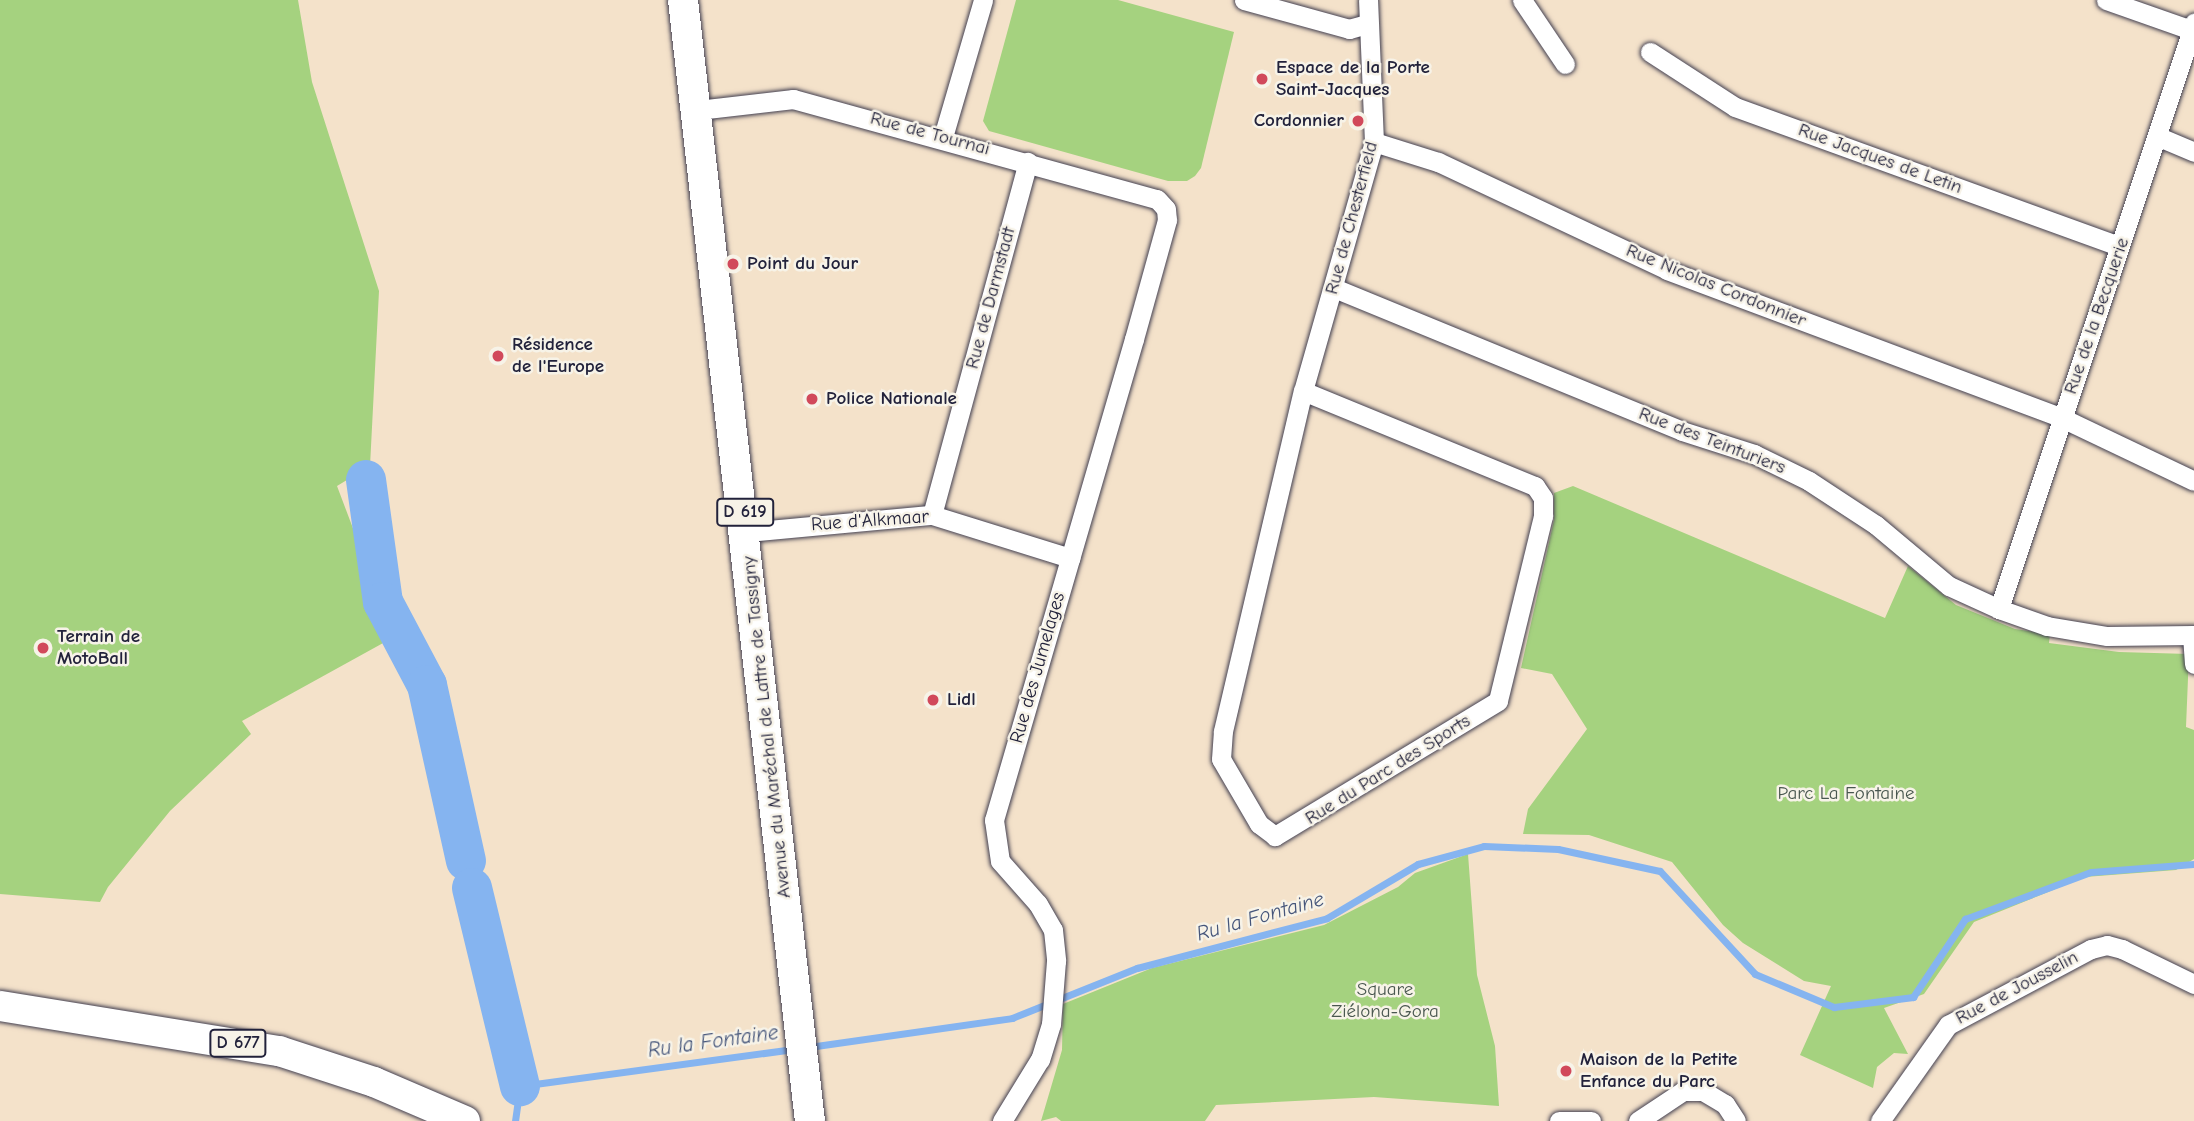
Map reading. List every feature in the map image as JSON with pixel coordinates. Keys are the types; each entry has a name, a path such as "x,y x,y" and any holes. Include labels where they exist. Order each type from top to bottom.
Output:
{"main road":[{"name":"Avenue du Maréchal de Lattre de Tassigny","path":"683,0 747,531 810,1121"},
{"name":"D 677","path":"0,1006 279,1051 374,1082 465,1121"}],"street":[{"path":"943,137 983,0"},
{"path":"1244,0 1349,29 1367,24"},
{"name":"Rue de Chesterfield","path":"1303,391 1374,142 1368,0"},
{"path":"1522,0 1565,64"},
{"path":"2106,0 2194,28"},
{"name":"Rue de la Becquerie","path":"1999,609 2194,28"},
{"name":"Rue Jacques de Letin","path":"1650,52 1735,107 2120,246"},
{"name":"Rue de Tournai","path":"698,110 793,99 943,137 1157,199"},
{"path":"2159,137 2194,152"},
{"name":"Rue Nicolas Cordonnier","path":"1374,142 1438,162 1667,270 2062,418 2194,481"},
{"name":"Rue de Darmstadt","path":"932,515 1028,162"},
{"name":"Rue des Jumelages","path":"1002,1121 1040,1059 1052,1011 1053,930 1038,904 1000,862 994,820 1167,220 1166,209 1157,199"},
{"name":"Rue des Teinturiers","path":"1334,288 1682,431 1754,454 1809,481 1876,525 1949,586 1999,609 2047,626 2107,636 2193,635"},
{"name":"Rue du Parc des Sports","path":"1303,391 1535,485 1543,498 1543,516 1498,702 1275,836 1259,824 1221,759 1223,731 1303,391"},
{"name":"Rue d'Alkmaar","path":"747,531 932,515 1070,558"},
{"path":"2193,635 2194,664"},
{"name":"Rue de Jousselin","path":"1880,1121 1948,1025 2091,949 2106,945 2122,949 2194,984"},
{"path":"1638,1121 1683,1091 1703,1091 1725,1104 1736,1121"},
{"path":"1559,1121 1591,1121"}],"green space":[{"path":"0,0 298,0 312,82 379,291 370,466 337,486 394,637 242,721 251,734 170,811 108,887 100,902 0,894"},
{"path":"1016,0 1118,0 1234,32 1201,168 1195,176 1187,181 1168,181 989,131 983,121"},
{"name":"Parc La Fontaine","path":"1573,486 1885,618 1908,566 1956,605 2015,629 2050,634 2049,643 2119,652 2189,654 2186,727 2194,730 2194,859 2176,870 2085,877 1974,922 1924,994 1884,1008 1908,1054 1894,1053 1877,1067 1873,1088 1800,1055 1831,986 1804,981 1743,943 1723,925 1672,862 1589,835 1523,834 1528,809 1587,729 1552,674 1521,668 1554,520 1554,493"},
{"name":"Square Ziélona-Gora","path":"1468,854 1477,975 1495,1046 1499,1106 1374,1097 1216,1105 1205,1121 1061,1121 1056,1117 1041,1121 1062,1050 1063,1004 1152,968 1324,925 1398,887 1415,873"}],"waterway":[{"path":"366,480 383,602 427,685 466,861"},
{"name":"Ru la Fontaine","path":"809,1047 1012,1018 1137,968 1327,918 1418,864 1484,846 1558,849 1660,871 1755,974 1834,1007 1913,997 1965,919 2091,872 2194,864"},
{"path":"472,888 520,1086"},
{"name":"Ru la Fontaine","path":"515,1121 520,1086 794,1049"}],"place":[{"name":"Espace de la Porte Saint-Jacques","path":"1262,79"},
{"name":"Cordonnier","path":"1358,121"},
{"name":"Point du Jour","path":"733,264"},
{"name":"Résidence de l'Europe","path":"498,356"},
{"name":"Police Nationale","path":"812,399"},
{"name":"Terrain de MotoBall","path":"43,648"},
{"name":"Lidl","path":"933,700"},
{"name":"Maison de la Petite Enfance du Parc","path":"1566,1071"}]}
